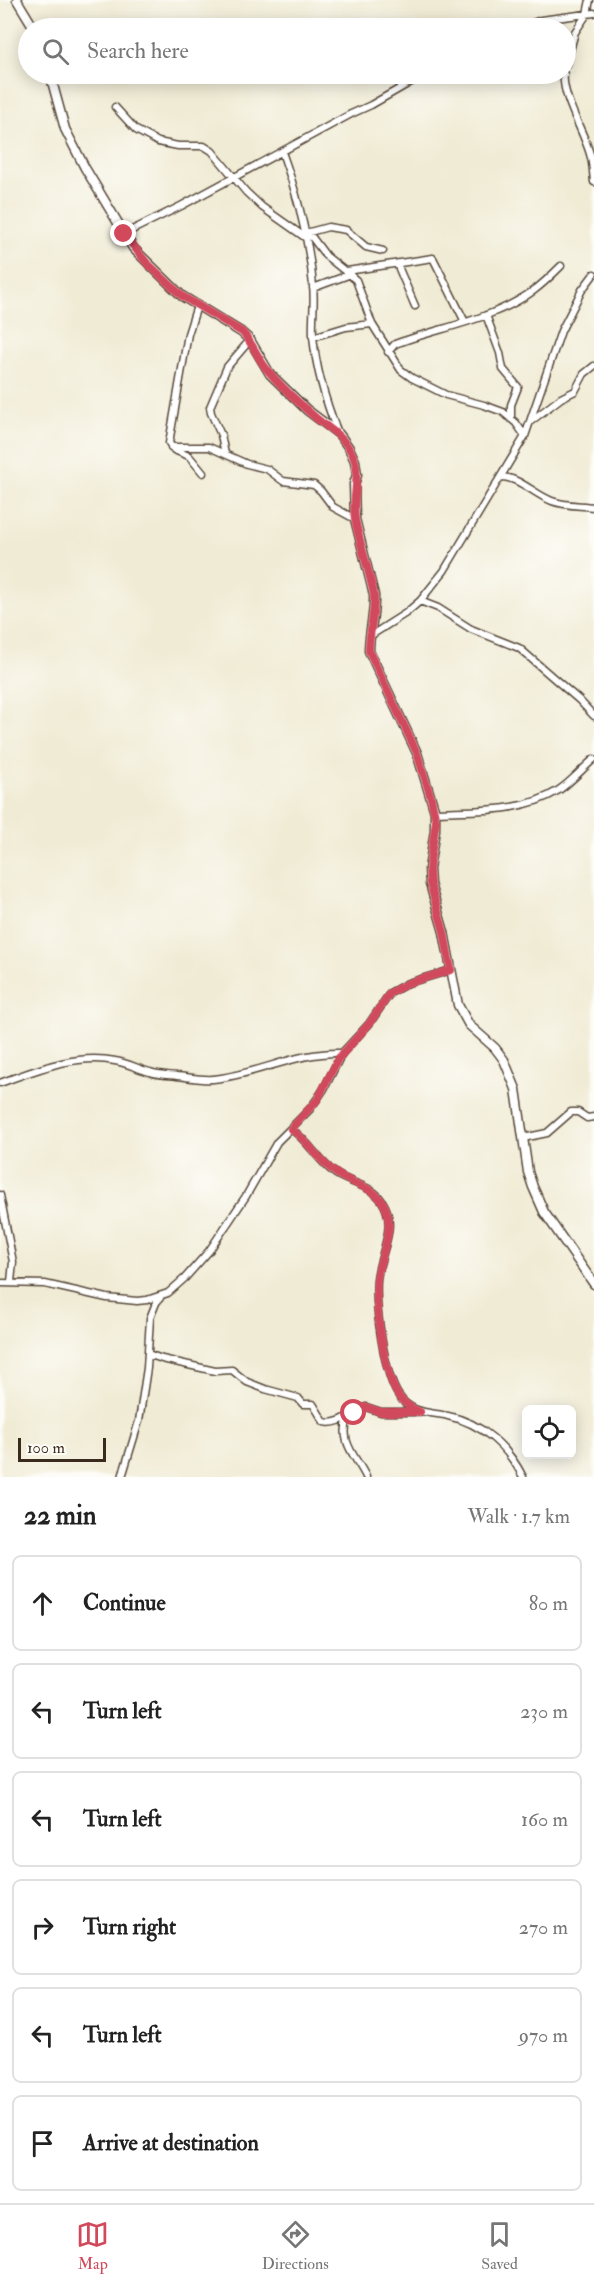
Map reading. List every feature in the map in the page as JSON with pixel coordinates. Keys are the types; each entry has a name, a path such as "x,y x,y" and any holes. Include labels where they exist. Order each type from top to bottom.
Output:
{"street":[{"path":"17,0 28,18"},
{"path":"576,31 590,13 590,0"},
{"path":"555,18 590,13"},
{"path":"53,84 65,129 124,234 146,262 171,286 197,306 242,332 250,340 270,374 307,410 339,434"},
{"path":"124,234 408,84"},
{"path":"565,84 566,93 590,155 594,182"},
{"path":"115,107 129,124 158,141 178,146 204,146 223,162 262,207 307,235 326,256 349,273 360,286 372,324 400,370 446,395 497,409 511,418 525,436"},
{"path":"282,152 307,235 313,288 313,337 324,391 339,434 355,461 357,475 354,484 355,519 375,605 369,636 369,651 417,753 435,812 435,830 429,869 430,884 444,932 455,994 469,1025 495,1048 504,1060 512,1077 520,1108 528,1172 544,1212 594,1284"},
{"path":"307,235 328,227 346,230 366,247 383,251"},
{"path":"313,288 349,273 433,258 465,322"},
{"path":"397,264 415,306"},
{"path":"388,352 395,344 486,315 510,304 533,291 561,266"},
{"path":"369,636 406,613 420,601 444,571 525,436 561,331 582,290 594,274"},
{"path":"197,306 188,334 169,441 171,447 189,456 203,473"},
{"path":"486,315 500,353 503,369 518,387 511,405 511,418"},
{"path":"313,337 346,327 372,324"},
{"path":"225,454 221,435 210,407 227,367 250,340"},
{"path":"531,421 561,398 576,391 584,374 594,366"},
{"path":"171,447 209,447 247,464 267,469 287,482 314,485 333,507 355,519"},
{"path":"501,477 510,478 551,501 566,505 594,507"},
{"path":"420,601 438,608 471,629 519,648 594,716"},
{"path":"435,812 517,806 537,801 562,787 594,759"},
{"path":"0,1283 45,1284 124,1299 147,1300 162,1296 175,1288 209,1251 241,1204 277,1142 318,1099 342,1053 369,1024 390,993 408,983 451,970"},
{"path":"0,1083 36,1070 77,1060 107,1059 130,1064 150,1073 192,1079 213,1079 264,1069 293,1058 323,1052 342,1053"},
{"path":"524,1138 547,1133 571,1112 578,1112 586,1118 594,1117"},
{"path":"291,1129 308,1142 325,1165 336,1174 376,1193 383,1201 389,1220 389,1229 377,1280 377,1314 393,1386 404,1403 420,1412"},
{"path":"0,1195 13,1262 11,1282"},
{"path":"122,1477 139,1421 148,1354 150,1318 156,1303 162,1296"},
{"path":"148,1354 215,1371 232,1370 248,1382 298,1398 303,1404 313,1404 324,1422 330,1424 348,1418 366,1407 381,1412 420,1412 448,1416 477,1427 505,1448 523,1477"},
{"path":"348,1418 345,1438 366,1477"}],"route":[{"path":"124,234 146,262 182,296 242,332 250,340 270,374 307,410 339,434 349,448 355,461 357,475 354,484 355,519 375,605 369,636 369,651 417,753 435,812 436,821 429,869 430,884 444,932 451,970 400,986 390,993 369,1024 342,1053 318,1099 291,1129 308,1142 325,1165 336,1174 376,1193 387,1210 389,1229 377,1280 377,1314 393,1386 404,1403 420,1412 381,1412 366,1407 354,1413"}]}
